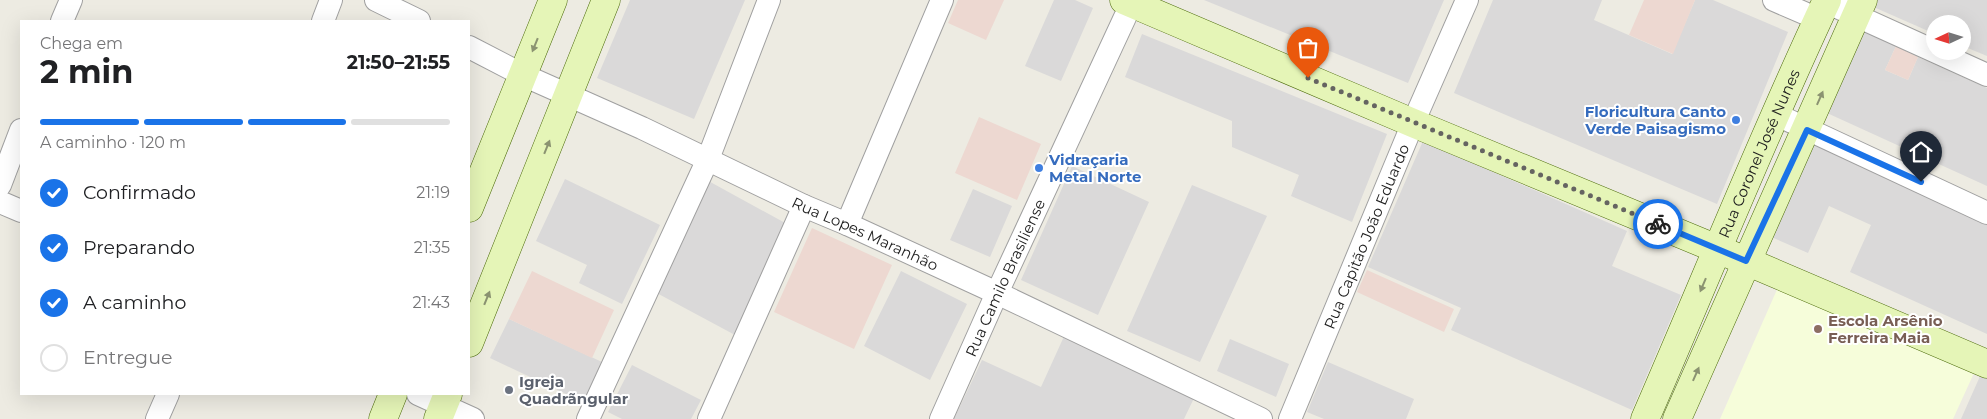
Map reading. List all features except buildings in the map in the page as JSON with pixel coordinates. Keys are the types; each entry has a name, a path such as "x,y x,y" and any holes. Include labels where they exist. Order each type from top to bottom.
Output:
{"street":[{"path":"62,20 71,0"},
{"path":"323,20 331,0"},
{"path":"376,0 417,20"},
{"path":"470,206 553,0"},
{"path":"470,340 606,0"},
{"path":"588,419 708,159 769,0"},
{"path":"847,224 942,0"},
{"name":"Rua Capitão João Eduardo","path":"1290,419 1413,123 1467,0"},
{"path":"1774,0 1824,7 1860,8 1987,75"},
{"path":"1130,1 1413,123 1746,261 1987,364"},
{"name":"Rua Camilo Brasiliense","path":"941,419 1130,1"},
{"name":"Rua Coronel José Nunes","path":"1645,419 1719,250 1775,114 1824,7"},
{"name":"Rua Coronel José Nunes","path":"1677,419 1860,8"},
{"name":"Rua Lopes Maranhão","path":"470,48 523,75 642,128 804,206 997,292 1261,419"},
{"path":"1775,114 1987,213"},
{"path":"0,185 20,133"},
{"path":"0,202 20,211"},
{"path":"710,419 804,206"},
{"path":"157,419 168,395"},
{"path":"382,419 393,395"},
{"path":"420,395 473,419"}],"shaded area":[{"path":"630,0 745,0 694,119 597,78"},
{"path":"958,0 1004,0 986,40 948,23"},
{"path":"1054,0 1075,0 1093,8 1061,81 1025,66"},
{"path":"1204,0 1444,0 1408,83"},
{"path":"1493,0 1602,0 1594,20 1672,54 1695,0 1713,0 1788,32 1717,204 1454,93"},
{"path":"1644,0 1695,0 1673,54 1629,35"},
{"path":"1871,0 1987,0 1987,56 1971,49 1971,15 1926,15 1926,30 1869,5"},
{"path":"1864,31 1896,46 1885,70 1908,80 1918,57 1987,88 1987,186 1827,113"},
{"path":"1142,34 1387,134 1352,222 1291,196 1299,175 1232,147 1232,121 1125,77"},
{"path":"1896,46 1918,57 1908,80 1885,70"},
{"path":"979,117 1041,144 1017,200 955,173"},
{"path":"1814,137 1987,217 1987,334 1850,272 1871,225 1829,206 1808,253 1769,236"},
{"path":"1423,141 1627,231 1612,266 1681,295 1632,410 1451,330 1461,308 1368,267"},
{"path":"1072,166 1149,202 1098,315 1021,280"},
{"path":"703,178 787,224 735,335 653,291"},
{"path":"565,179 660,225 622,304 579,283 587,265 536,241"},
{"path":"1192,185 1267,216 1200,362 1127,331"},
{"path":"973,189 1012,206 990,257 950,240"},
{"path":"812,228 892,265 854,349 774,312"},
{"path":"1367,270 1454,309 1444,332 1357,292"},
{"path":"532,271 614,310 592,358 509,319"},
{"path":"901,271 967,304 930,380 864,346"},
{"name":"Escola Arsênio Ferreira Maia","path":"1779,285 1974,373 1953,419 1720,419"},
{"path":"509,319 602,362 583,402 490,358"},
{"path":"1066,332 1196,394 1184,419 954,419 982,360 1041,387"},
{"path":"1230,339 1289,364 1276,397 1217,371"},
{"path":"1328,362 1414,399 1406,419 1324,419 1307,412"},
{"path":"632,365 701,400 691,419 622,419 608,412"},
{"path":"1981,374 1987,377 1987,419 1961,419"}],"way so far":[{"path":"1308,78 1658,224"}],"place":[{"name":"Floricultura Canto Verde Paisagismo","path":"1736,120"},
{"name":"Vidraçaria Metal Norte","path":"1039,168"},
{"name":"Escola Arsênio Ferreira Maia","path":"1818,329"},
{"name":"Igreja Quadrãngular","path":"509,390"}],"route":[{"path":"1658,224 1746,261 1807,130 1921,182"}]}
